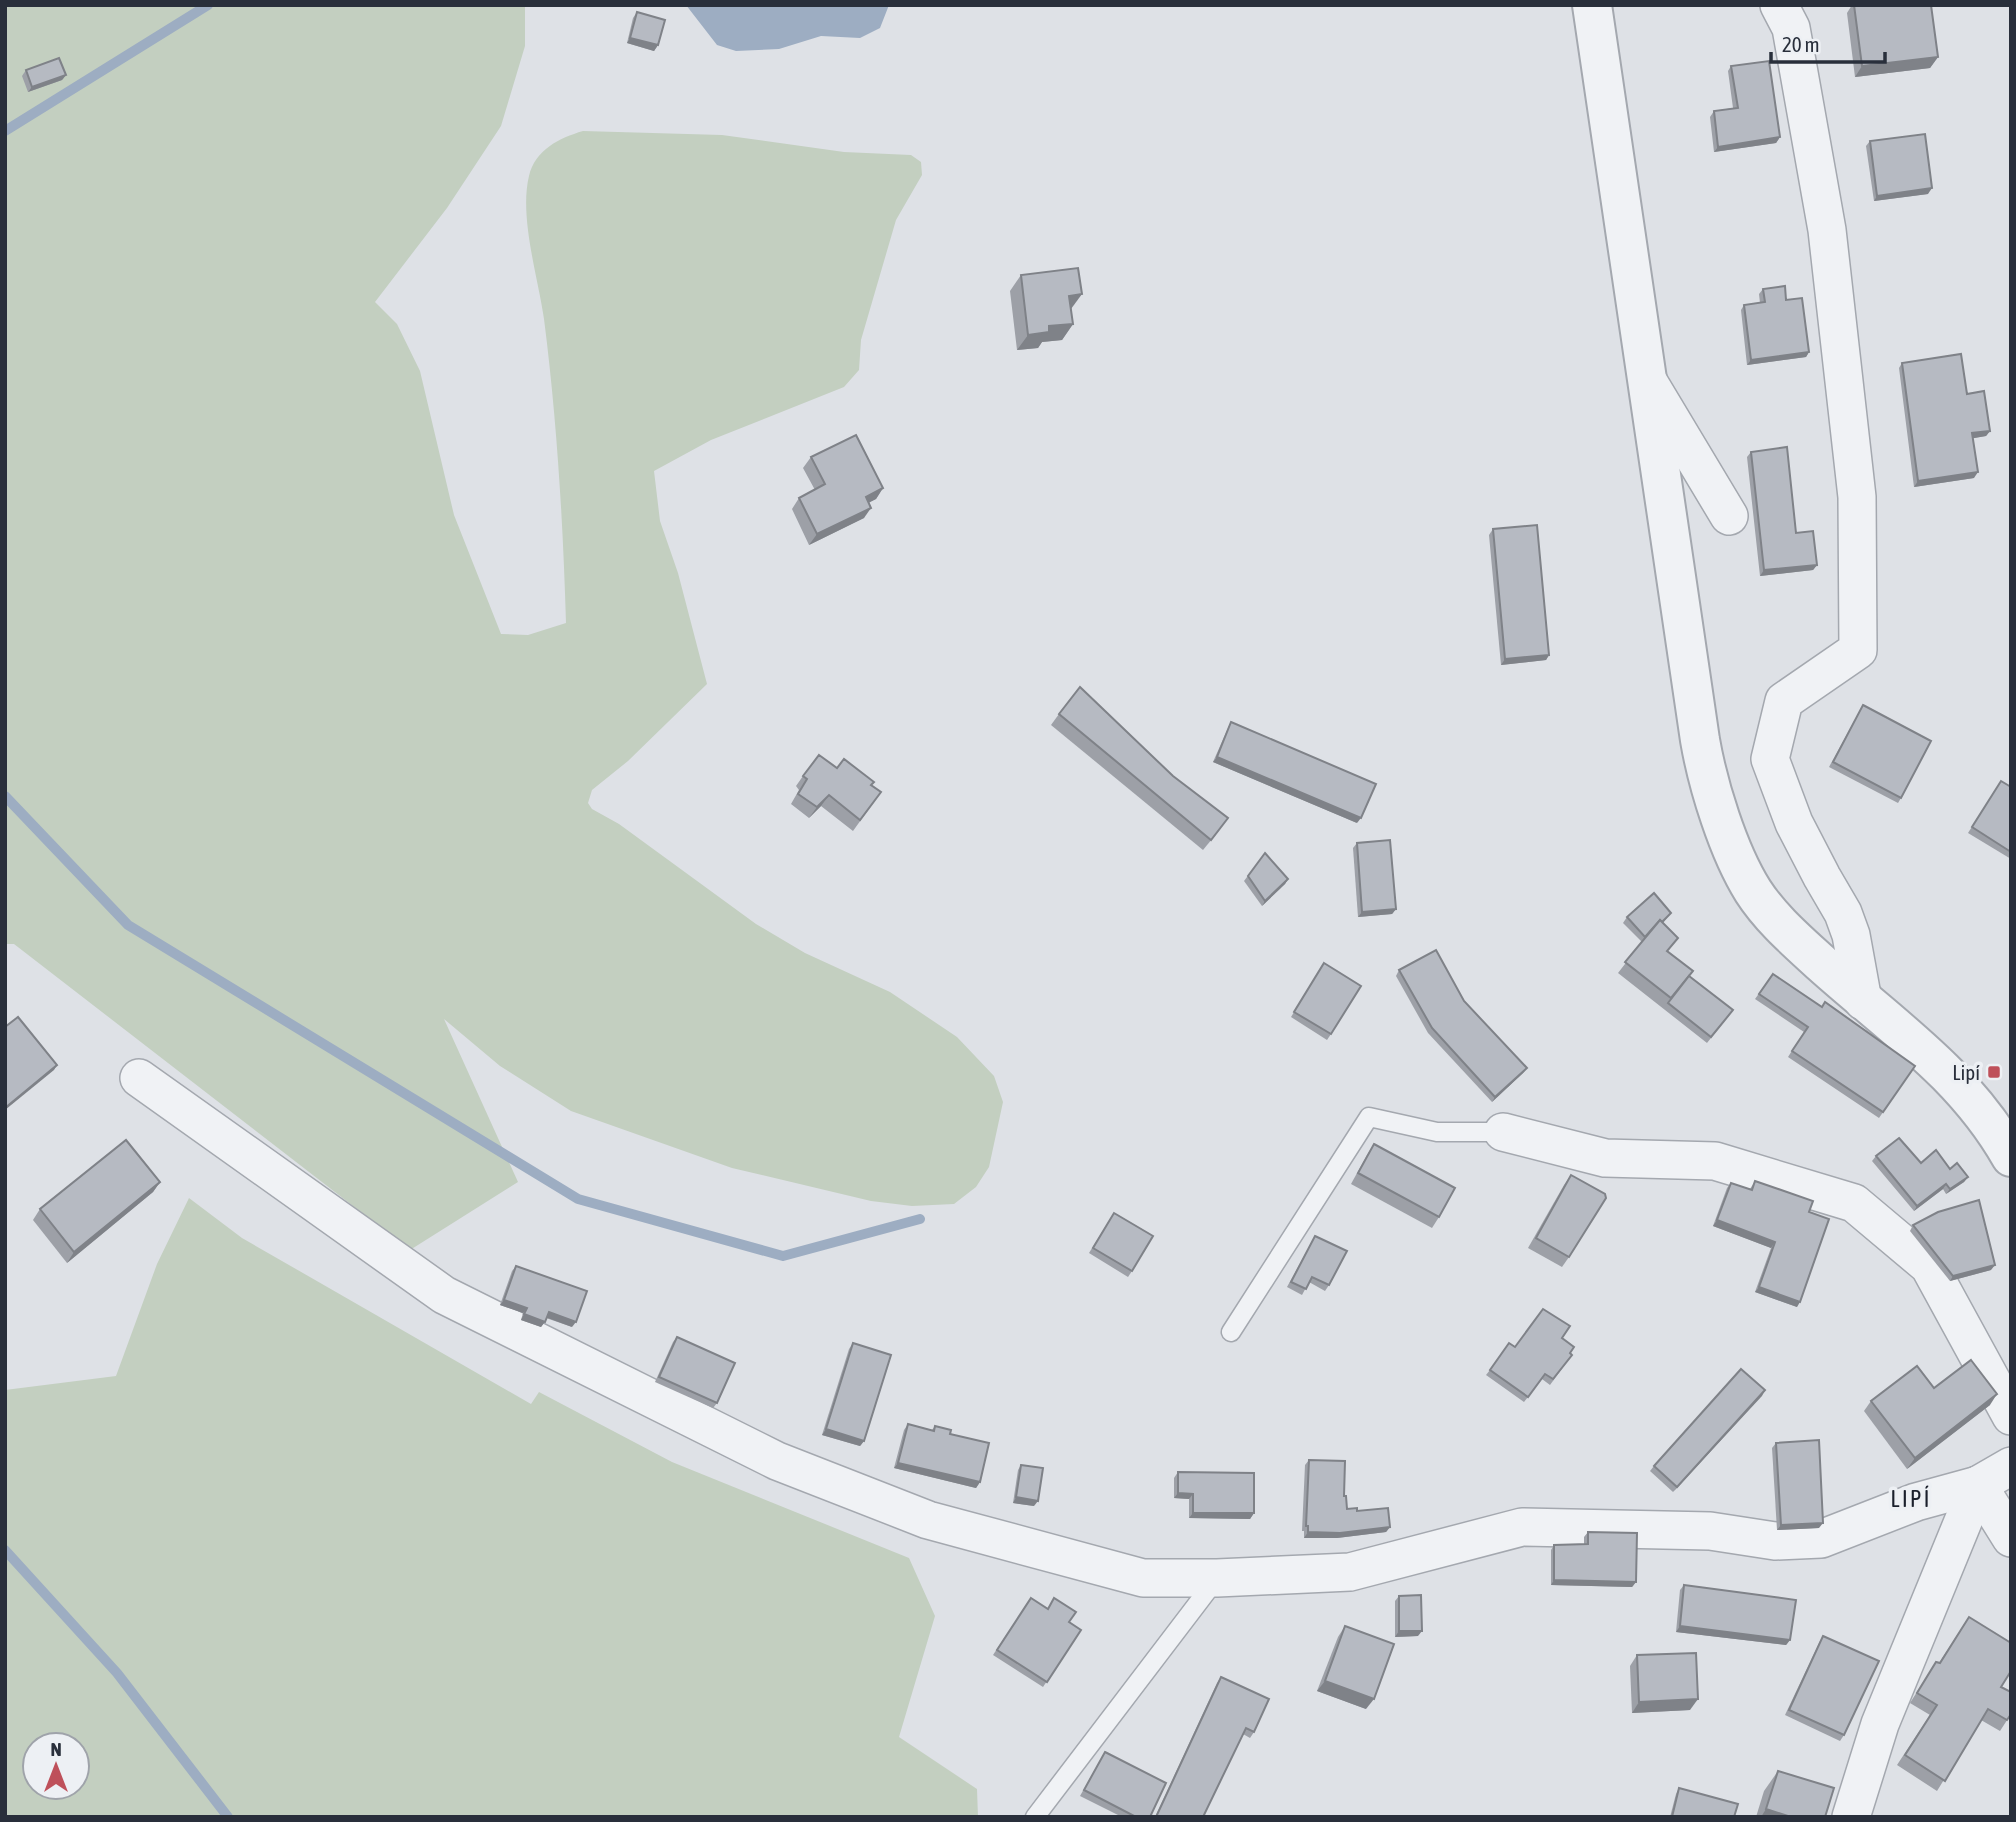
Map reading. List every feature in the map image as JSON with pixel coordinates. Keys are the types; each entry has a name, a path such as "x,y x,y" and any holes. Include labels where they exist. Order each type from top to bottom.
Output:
{"street":[{"path":"1592,5 1700,740 1705,769 1718,808 1741,870 1770,914 1863,1001 1937,1062 1961,1086 1982,1112 2011,1157"},
{"path":"1779,5 1791,29 1827,230 1857,497 1858,649 1784,701 1770,759 1794,823 1843,913 1851,935 1863,1001"},
{"path":"1646,377 1729,516"},
{"path":"139,1078 444,1294 778,1461 928,1520 1143,1578 1217,1578 1350,1572 1522,1527 1710,1531 1775,1541 1821,1539 1916,1502 1978,1485 2011,1466"},
{"path":"1503,1132 1605,1158 1715,1161 1854,1203 1929,1266 2011,1416"},
{"path":"1978,1485 2011,1538"},
{"path":"1851,1817 1880,1724 1978,1485"}],"lane":[{"path":"1231,1332 1369,1116 1437,1132 1503,1132"},
{"path":"1035,1817 1217,1578"}],"green space":[{"path":"5,5 525,5 525,46 501,126 447,208 375,302 397,324 420,371 454,515 501,634 528,635 566,623 552,395 544,319 526,210 529,176 542,152 557,141 583,131 722,135 844,152 911,155 921,162 922,175 896,220 861,340 859,370 844,387 711,440 654,471 660,521 678,573 707,684 628,761 592,790 588,803 592,809 619,824 756,924 805,953 890,992 957,1037 994,1076 1003,1102 989,1167 976,1187 954,1204 912,1206 871,1201 732,1168 571,1111 500,1066 444,1019 518,1182 410,1250 14,944 5,944"},
{"path":"189,1198 242,1238 531,1404 539,1392 672,1462 909,1558 935,1616 899,1737 977,1789 978,1817 5,1817 5,1390 116,1376 157,1264"}],"water":[{"path":"686,5 889,5 880,28 860,38 821,36 779,49 736,51 717,45"}],"building":[{"path":"1854,5 1931,5 1938,57 1862,66"},
{"path":"637,12 665,20 658,45 630,38"},
{"path":"59,58 66,75 32,87 26,70"},
{"path":"1769,61 1780,137 1718,147 1714,111 1738,108 1731,66"},
{"path":"1925,134 1932,188 1877,196 1870,141"},
{"path":"1078,268 1082,294 1069,296 1073,324 1049,326 1049,332 1028,335 1021,275"},
{"path":"1785,286 1786,300 1802,298 1809,352 1751,360 1744,305 1765,302 1763,289"},
{"path":"1961,354 1967,394 1984,391 1990,431 1972,433 1978,472 1918,481 1902,363"},
{"path":"856,435 883,488 866,497 871,508 817,534 799,498 825,484 811,457"},
{"path":"1787,447 1796,533 1813,531 1817,565 1764,570 1751,452"},
{"path":"1537,525 1549,655 1505,659 1493,529"},
{"path":"1080,687 1173,776 1228,818 1211,840 1059,714"},
{"path":"1863,705 1931,741 1901,798 1833,762"},
{"path":"1231,722 1376,784 1361,818 1217,757"},
{"path":"819,755 837,768 844,759 874,782 871,785 881,792 860,820 829,795 817,807 798,794 807,779 803,776"},
{"path":"2001,781 2011,787 2011,852 1972,827"},
{"path":"1390,840 1396,909 1362,912 1357,843"},
{"path":"1265,853 1288,879 1265,901 1248,876"},
{"path":"1654,893 1671,913 1662,922 1660,920 1645,937 1627,917"},
{"path":"1660,920 1678,938 1667,951 1693,971 1671,998 1625,962"},
{"path":"1436,950 1464,1001 1527,1068 1495,1097 1432,1028 1399,970"},
{"path":"1324,963 1361,986 1331,1034 1294,1012"},
{"path":"1773,974 1822,1007 1825,1002 1915,1066 1883,1112 1792,1051 1808,1027 1759,994"},
{"path":"1689,976 1733,1010 1711,1037 1668,1003"},
{"path":"18,1017 57,1065 5,1108 5,1027"},
{"path":"1899,1138 1921,1163 1936,1150 1950,1169 1957,1163 1968,1177 1950,1189 1946,1184 1917,1206 1876,1156"},
{"path":"126,1140 160,1182 74,1252 40,1209"},
{"path":"1374,1144 1455,1188 1439,1217 1358,1173"},
{"path":"1571,1175 1605,1194 1606,1198 1569,1257 1536,1238"},
{"path":"1755,1181 1813,1201 1809,1212 1829,1219 1800,1302 1759,1287 1775,1242 1717,1220 1731,1183 1752,1190"},
{"path":"1979,1200 1995,1265 1953,1276 1913,1225 1938,1212"},
{"path":"1114,1213 1153,1236 1132,1271 1093,1248"},
{"path":"1315,1236 1347,1251 1329,1285 1312,1277 1306,1289 1291,1282"},
{"path":"516,1266 587,1291 576,1322 549,1312 545,1322 524,1314 527,1308 504,1300"},
{"path":"1543,1309 1570,1326 1562,1338 1574,1347 1570,1353 1572,1355 1553,1379 1545,1374 1528,1397 1490,1370 1509,1343 1515,1347"},
{"path":"677,1337 735,1363 717,1403 659,1377"},
{"path":"853,1343 891,1355 864,1441 826,1429"},
{"path":"1971,1360 1997,1394 1915,1458 1871,1401 1917,1366 1934,1388"},
{"path":"1741,1369 1765,1390 1677,1487 1654,1466"},
{"path":"908,1424 934,1431 935,1426 951,1430 950,1434 989,1443 980,1482 898,1463"},
{"path":"1819,1440 1823,1523 1781,1525 1776,1443"},
{"path":"1309,1460 1345,1461 1344,1496 1347,1509 1357,1508 1357,1511 1388,1508 1390,1527 1340,1533 1308,1532"},
{"path":"1021,1465 1043,1468 1038,1501 1016,1497"},
{"path":"1178,1472 1254,1473 1254,1513 1193,1513 1193,1494 1178,1493"},
{"path":"1588,1532 1637,1533 1636,1582 1554,1580 1554,1545 1588,1544"},
{"path":"1684,1585 1796,1600 1790,1640 1680,1626"},
{"path":"1421,1595 1422,1631 1399,1631 1399,1596"},
{"path":"1031,1598 1048,1609 1054,1598 1076,1612 1069,1622 1081,1630 1047,1682 997,1650"},
{"path":"1969,1617 2011,1643 2011,1671 2001,1687 2011,1692 2011,1714 2007,1720 1988,1709 1945,1781 1905,1755 1937,1705 1917,1693"},
{"path":"1345,1626 1394,1644 1374,1699 1325,1681"},
{"path":"1823,1636 1879,1661 1844,1735 1789,1710"},
{"path":"1696,1653 1698,1699 1639,1702 1637,1655"},
{"path":"1221,1677 1269,1699 1254,1732 1246,1728 1203,1817 1156,1817"},
{"path":"1105,1752 1166,1783 1150,1817 1136,1817 1084,1790"},
{"path":"1778,1771 1834,1788 1825,1817 1791,1817 1766,1809"},
{"path":"1679,1788 1738,1804 1734,1817 1672,1817"}],"waterway":[{"path":"5,131 208,5"},
{"path":"5,796 128,925 578,1199 783,1256 920,1219"},
{"path":"5,1550 117,1673 228,1817"}],"place":[{"name":"Lipí","path":"1994,1072"}],"district":[{"name":"LIPÍ","path":"1911,1498"}]}
